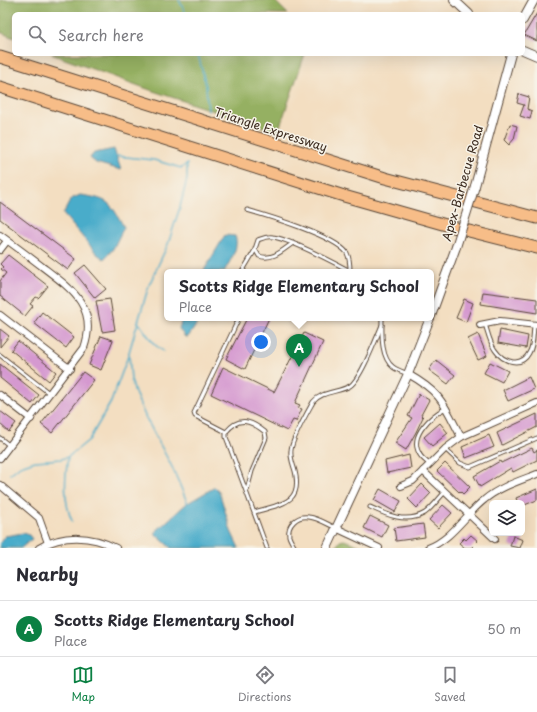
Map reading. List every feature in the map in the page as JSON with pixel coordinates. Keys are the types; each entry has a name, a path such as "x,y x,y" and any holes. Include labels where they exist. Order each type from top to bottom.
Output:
{"highway":[{"name":"Triangle Expressway","path":"0,57 385,178 537,218"},
{"path":"0,87 344,196 453,227 537,248"}],"street":[{"path":"454,0 467,12"},
{"path":"525,16 534,0"},
{"path":"525,51 537,56"},
{"name":"Apex-Barbecue Road","path":"434,309 456,247 475,186 510,56"},
{"path":"0,235 71,288 85,308 88,319 88,338 84,348 0,458"},
{"path":"0,250 7,241"},
{"path":"0,315 70,368"},
{"name":"Apex-Barbecue Road","path":"327,548 408,374 429,321"},
{"path":"482,325 500,321 536,325"},
{"path":"408,374 431,388 446,408 462,437"},
{"path":"0,395 31,419"},
{"path":"402,486 413,481 445,449 462,437 537,403"},
{"path":"423,471 469,514 494,540"},
{"path":"428,548 448,536 485,498 537,474"},
{"path":"0,485 39,518 48,543"},
{"path":"336,528 379,548"},
{"path":"39,548 48,543 66,538 88,538 116,548"}],"lane":[{"path":"247,210 325,237 337,244 346,252 350,261 351,269"},
{"path":"244,269 255,250 255,244 258,240 266,236 274,237 293,244 347,269"},
{"path":"255,250 259,256 265,258 272,256 293,244"},
{"path":"226,432 195,416 195,409 238,321"},
{"path":"382,321 387,360 392,366 408,374"},
{"path":"482,325 494,349 502,358 510,362 521,361 529,354 536,325"},
{"path":"255,512 285,502 297,491 298,483 290,458 291,448 313,402 317,397 351,385 369,357 382,326"},
{"path":"0,355 50,394"},
{"path":"430,465 419,454 417,448 418,436 430,419 446,408"},
{"path":"247,490 252,471 266,438 265,432 249,422 239,421 233,424 226,432 226,436 267,548"},
{"path":"0,438 10,446"},
{"path":"445,449 460,463 470,467 537,438"},
{"path":"370,507 392,517 413,517 426,512 445,492"},
{"path":"295,548 289,534 290,526 295,520 310,517 336,528"}],"green space":[{"path":"0,0 274,0 286,12 12,12 12,37 0,32"},
{"path":"57,56 304,56 278,132 153,91"},
{"path":"344,540 366,548 335,548 340,541"}],"water":[{"path":"114,149 121,170 96,163 90,158 94,153"},
{"path":"80,195 98,198 108,203 124,227 113,249 104,259 97,254 63,214 71,199"},
{"path":"225,235 235,236 235,250 226,269 205,269"},
{"path":"181,321 199,321 188,337 185,337 179,329"},
{"path":"215,487 219,491 231,531 239,548 171,548 154,533 186,504"},
{"path":"23,533 29,535 32,539 21,548 0,548 0,543 5,536"}],"building":[{"path":"537,13 537,41 525,35"},
{"path":"519,94 529,97 527,109 532,111 530,119 520,116 524,105 517,103"},
{"path":"510,124 517,126 514,139 509,145 504,140"},
{"path":"0,202 76,259 68,270 0,219"},
{"path":"8,255 48,286 38,298 36,297 30,304 33,306 25,316 0,296 0,281 6,273 1,269 3,267 0,264"},
{"path":"85,265 106,289 95,298 75,273"},
{"path":"483,292 537,299 537,313 481,304"},
{"path":"110,299 115,330 102,332 96,301"},
{"path":"464,299 473,303 466,322 456,318"},
{"path":"42,312 74,337 66,348 34,323"},
{"path":"245,321 268,321 245,369 226,359"},
{"path":"0,329 9,336 0,347"},
{"path":"500,330 528,336 526,348 498,343"},
{"path":"304,333 323,342 295,403 300,405 298,408 302,409 296,421 293,420 287,431 211,394 223,367 274,392"},
{"path":"478,334 487,356 478,360 468,339"},
{"path":"101,336 113,340 101,370 89,365"},
{"path":"18,341 56,372 49,381 11,350"},
{"path":"436,360 455,375 448,384 429,370"},
{"path":"490,362 508,371 502,382 484,373"},
{"path":"0,364 39,395 32,404 0,378"},
{"path":"83,372 94,380 52,433 41,424"},
{"path":"529,377 534,389 508,401 503,390"},
{"path":"419,394 429,400 421,415 423,417 406,450 395,443 412,418 408,416"},
{"path":"0,411 16,423 9,432 0,424"},
{"path":"537,414 537,427 502,445 497,433"},
{"path":"440,423 448,433 432,446 424,437"},
{"path":"489,435 494,447 466,458 462,447"},
{"path":"532,448 534,452 537,450 537,460 513,472 511,468 480,487 474,476 500,461 501,463"},
{"path":"409,455 411,468 387,473 385,461"},
{"path":"445,463 470,487 463,494 437,471"},
{"path":"422,484 431,493 417,508 408,499"},
{"path":"380,489 401,501 395,512 374,500"},
{"path":"537,489 537,500 525,505 525,500 517,500 516,498"},
{"path":"443,505 452,513 438,528 429,520"},
{"path":"370,516 388,525 382,537 364,528"},
{"path":"423,524 425,537 396,541 394,528"},
{"path":"471,535 478,541 471,548 465,548 459,543 464,538 466,540"},
{"path":"513,536 523,540 520,548 510,546"}],"waterway":[{"path":"179,0 185,12"},
{"path":"198,56 206,86 208,111"},
{"path":"117,156 154,160 181,168 187,164"},
{"path":"10,474 20,466 35,461 68,457 89,440 111,402 127,359 149,285 168,244 180,207 187,179 187,164"},
{"path":"138,322 154,344 163,351"},
{"path":"129,354 131,380 135,393 146,418 172,467 188,504"},
{"path":"68,457 66,497 72,521"}],"place":[{"name":"Scotts Ridge Elementary School","path":"299,367"}]}
